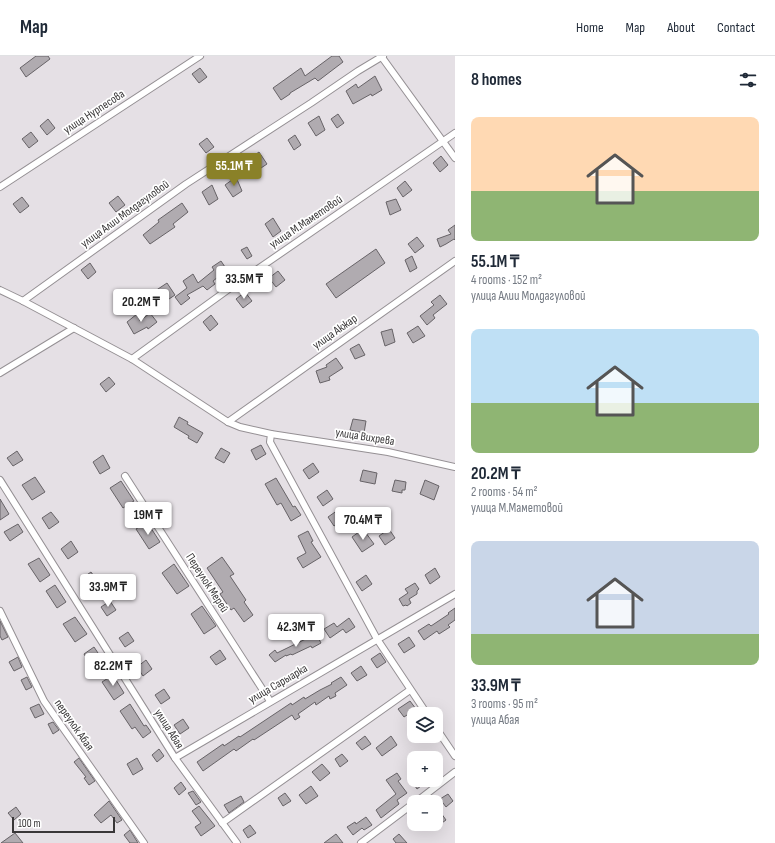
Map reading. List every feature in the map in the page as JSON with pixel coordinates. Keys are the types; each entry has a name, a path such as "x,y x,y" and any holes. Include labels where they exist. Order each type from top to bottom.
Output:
{"street":[{"name":"улица Нурпесова","path":"0,187 200,56"},
{"path":"382,56 455,158"},
{"name":"улица Алии Молдагуловой","path":"23,301 186,184 382,56"},
{"name":"улица М.Маметовой","path":"132,359 226,291 455,133"},
{"name":"улица Акжар","path":"228,422 455,261"},
{"name":"улица Вихрева","path":"0,290 132,359 228,422 240,427 271,434 388,452 455,467"},
{"path":"0,374 74,328"},
{"path":"271,434 270,442 378,640 422,707"},
{"name":"Переулок Мерей","path":"125,476 270,701"},
{"name":"улица Абая","path":"0,480 175,758 237,843"},
{"name":"улица Сарыарка","path":"175,758 455,594"},
{"name":"переулок Абая","path":"0,611 44,701 144,843"},
{"path":"222,823 410,690"},
{"path":"443,738 455,756"},
{"path":"425,795 455,772"},
{"path":"361,843 407,809"},
{"path":"369,838 374,843"}],"building":[{"path":"36,56 48,56 50,59 26,77 20,68"},
{"path":"332,56 339,56 343,62 318,81 315,78 281,100 273,88 301,68 305,76"},
{"path":"200,68 207,77 199,83 192,74"},
{"path":"375,76 382,90 353,104 346,91 356,84 358,88"},
{"path":"338,114 344,123 337,128 331,119"},
{"path":"319,116 325,130 316,136 308,123"},
{"path":"48,119 55,128 47,135 40,126"},
{"path":"31,132 38,141 29,148 22,139"},
{"path":"295,135 301,145 294,150 288,140"},
{"path":"207,138 214,147 206,153 199,144"},
{"path":"259,152 267,164 258,170 257,168 244,177 238,167"},
{"path":"441,156 448,165 440,172 433,163"},
{"path":"236,177 242,191 233,197 225,185"},
{"path":"405,181 412,190 403,197 397,188"},
{"path":"212,185 218,199 209,205 202,192"},
{"path":"118,196 125,205 116,212 109,203"},
{"path":"22,197 29,206 20,213 13,204"},
{"path":"396,199 401,210 390,215 386,202"},
{"path":"182,203 188,212 173,224 175,227 150,244 143,235 159,222 158,220"},
{"path":"273,218 281,231 273,237 265,224"},
{"path":"455,225 455,240 454,239 440,247 437,239 451,234 448,230"},
{"path":"417,237 424,246 415,253 408,244"},
{"path":"247,247 252,256 247,259 241,250"},
{"path":"376,249 385,263 336,298 326,284"},
{"path":"412,256 417,268 410,272 405,260"},
{"path":"221,261 227,270 213,281 215,284 207,290 203,286 187,295 190,298 181,305 175,297 187,288 183,281 193,274 198,283 214,270 212,267"},
{"path":"90,263 96,272 88,279 81,270"},
{"path":"278,271 285,280 276,287 269,278"},
{"path":"167,283 175,295 163,303 155,291"},
{"path":"245,292 252,301 243,308 236,299"},
{"path":"440,295 447,304 433,315 435,318 427,325 420,316 434,305 431,302"},
{"path":"150,313 157,322 148,329 147,327 134,334 127,322 137,314 140,321"},
{"path":"211,315 218,324 210,331 203,322"},
{"path":"418,326 425,336 413,343 407,333"},
{"path":"392,329 395,342 385,346 381,332"},
{"path":"359,344 365,355 355,359 350,349"},
{"path":"336,358 343,368 329,377 330,380 320,383 316,371 327,367 326,365"},
{"path":"109,377 115,384 106,392 100,384"},
{"path":"179,417 188,422 187,424 203,433 197,443 174,427"},
{"path":"353,419 366,421 364,433 350,430"},
{"path":"261,445 266,454 256,460 251,450"},
{"path":"221,448 230,453 224,463 215,458"},
{"path":"17,451 23,460 13,466 7,458"},
{"path":"103,455 110,468 100,474 93,462"},
{"path":"313,463 319,472 309,479 303,470"},
{"path":"363,470 377,473 375,484 360,481"},
{"path":"35,477 45,492 32,500 22,485"},
{"path":"276,478 293,507 295,506 301,515 291,521 281,503 277,505 265,484"},
{"path":"395,480 406,482 405,490 402,490 402,493 392,491"},
{"path":"425,480 439,486 434,500 420,494"},
{"path":"121,481 134,501 123,508 110,488"},
{"path":"327,490 333,499 323,506 317,497"},
{"path":"0,499 9,514 0,520"},
{"path":"338,510 344,519 334,526 328,517"},
{"path":"51,512 59,522 49,529 42,518"},
{"path":"147,522 160,542 149,549 136,529"},
{"path":"18,524 23,532 10,541 4,532"},
{"path":"363,529 374,544 362,552 352,537"},
{"path":"389,529 395,538 385,545 379,536"},
{"path":"308,531 313,541 311,542 321,557 303,568 297,558 306,553 298,536"},
{"path":"71,541 78,552 68,559 61,549"},
{"path":"222,557 234,574 230,576 246,600 244,602 253,615 244,622 234,608 231,610 220,594 223,592 207,568"},
{"path":"39,558 50,575 40,582 28,564"},
{"path":"174,564 189,586 177,594 162,573"},
{"path":"435,568 440,577 430,584 425,575"},
{"path":"91,572 98,582 88,589 81,579"},
{"path":"366,575 372,584 362,591 356,582"},
{"path":"415,583 419,589 417,594 409,599 411,603 407,606 403,606 399,599 408,593 405,589"},
{"path":"55,585 66,602 57,608 46,591"},
{"path":"110,601 116,610 107,616 101,607"},
{"path":"202,606 216,626 204,634 191,614"},
{"path":"455,608 455,620 448,625 450,627 439,634 437,631 424,640 418,631 429,624 431,626"},
{"path":"75,617 87,634 75,642 63,624"},
{"path":"349,618 355,627 346,633 343,629 330,638 324,629 334,623 337,627"},
{"path":"0,621 8,637 2,640 0,636"},
{"path":"128,632 134,641 125,647 119,638"},
{"path":"316,634 321,643 312,648 311,646 292,655 286,655 275,662 269,655 275,650 277,653"},
{"path":"409,637 415,646 404,653 398,644"},
{"path":"94,647 106,665 95,672 84,654"},
{"path":"220,650 226,659 216,665 210,657"},
{"path":"380,653 386,662 377,668 371,659"},
{"path":"18,657 22,667 14,671 9,662"},
{"path":"146,660 152,669 143,676 137,667"},
{"path":"361,666 367,675 357,681 351,673"},
{"path":"113,675 124,693 114,700 102,682"},
{"path":"27,677 32,687 26,690 21,680"},
{"path":"341,677 347,685 335,693 336,696 330,699 329,696 316,705 315,702 298,714 300,717 295,720 292,715 236,751 234,749 203,771 197,762 223,744 224,746 239,736 240,737 291,703 292,705 304,697 305,699 332,684 331,683"},
{"path":"164,689 170,698 161,704 155,695"},
{"path":"410,701 414,707 407,707 407,715 404,717 398,709"},
{"path":"39,704 44,714 35,718 30,708"},
{"path":"130,704 144,726 146,725 151,732 143,738 135,727 132,729 120,711"},
{"path":"183,719 189,728 180,734 174,725"},
{"path":"53,722 59,730 53,734 48,724"},
{"path":"365,736 371,744 362,750 356,743"},
{"path":"391,736 397,745 382,756 376,748"},
{"path":"159,749 164,756 157,762 152,755"},
{"path":"342,754 348,761 340,767 335,759"},
{"path":"79,758 95,781 89,785 84,778 86,777 74,762"},
{"path":"137,758 143,769 133,775 127,764"},
{"path":"322,764 330,773 320,781 312,772"},
{"path":"397,773 401,779 398,781 407,793 397,800 399,804 381,818 376,810 396,794 386,780"},
{"path":"181,782 186,789 179,795 174,788"},
{"path":"311,786 318,796 306,804 299,795"},
{"path":"193,791 201,802 196,805 188,793"},
{"path":"285,793 291,801 283,806 278,798"},
{"path":"448,794 453,801 446,807 443,803 443,797"},
{"path":"241,796 244,802 229,813 224,805"},
{"path":"109,801 122,820 117,823 111,815 101,823 94,815"},
{"path":"199,806 215,826 201,836 195,827 201,823 192,811"},
{"path":"16,807 21,814 14,820 8,813"},
{"path":"366,817 372,825 364,830 362,828 353,835 347,827 355,822 356,824"},
{"path":"250,825 256,833 248,838 243,830"},
{"path":"130,830 138,843 130,843 124,835"},
{"path":"15,833 23,843 1,843"},
{"path":"336,834 343,843 324,843"},
{"path":"399,834 407,843 396,843 393,839"}]}
